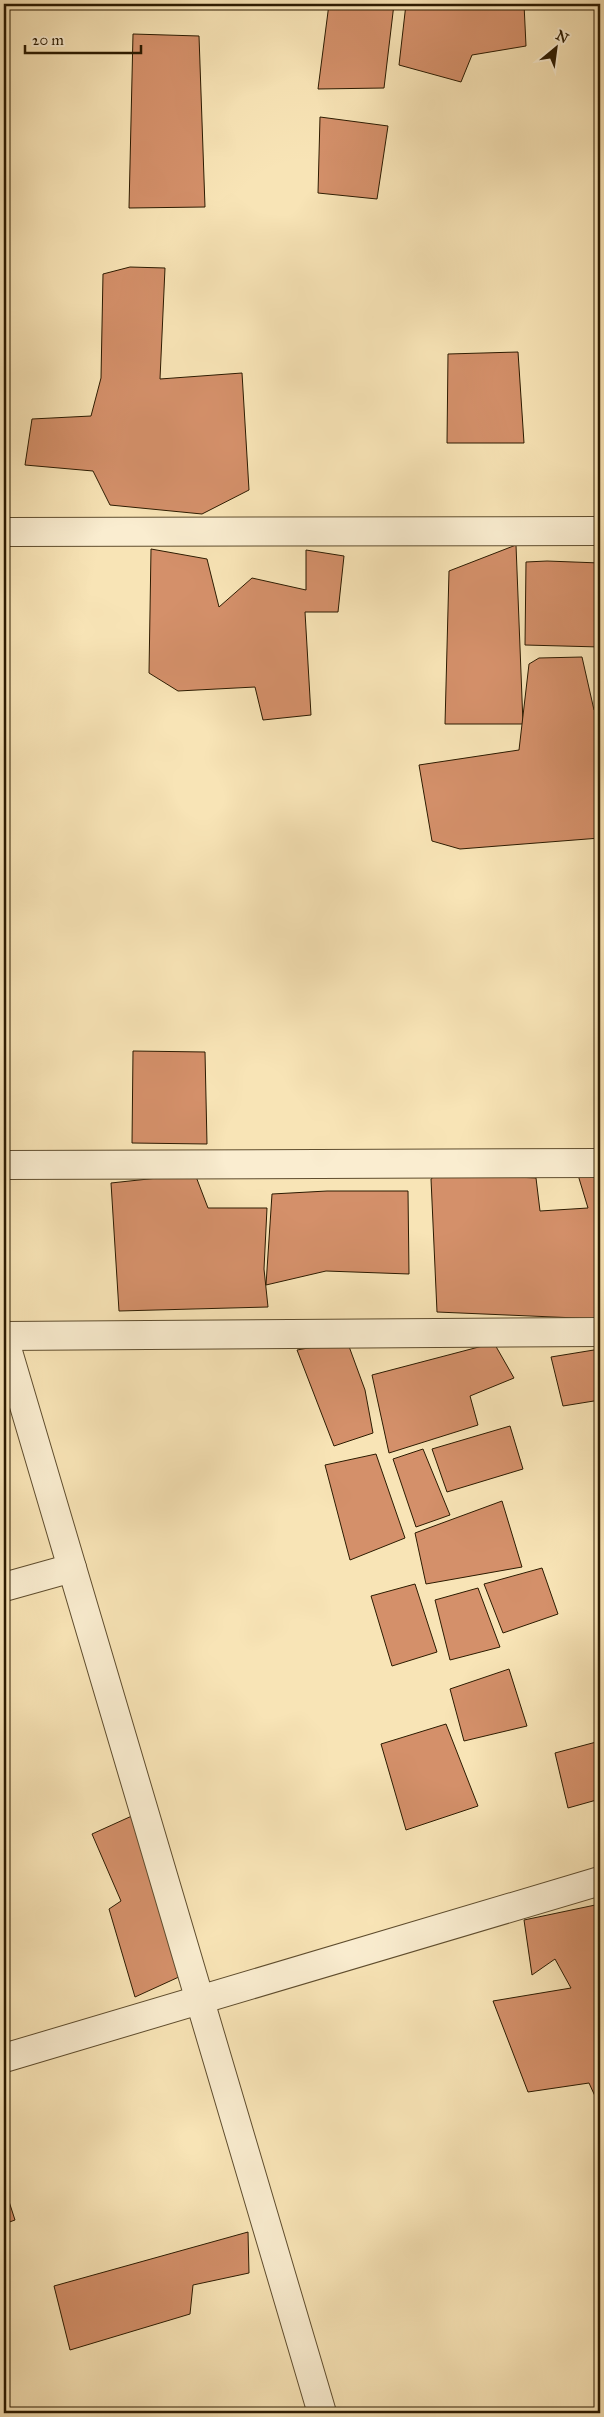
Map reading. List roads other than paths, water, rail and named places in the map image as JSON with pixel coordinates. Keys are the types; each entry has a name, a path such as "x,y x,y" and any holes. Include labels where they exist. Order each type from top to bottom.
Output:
{"street":[{"path":"4,532 600,530"},
{"path":"4,1165 600,1163"},
{"path":"322,2413 4,1337 600,1332"},
{"path":"4,1587 72,1568"},
{"path":"4,2058 600,1881"}]}
